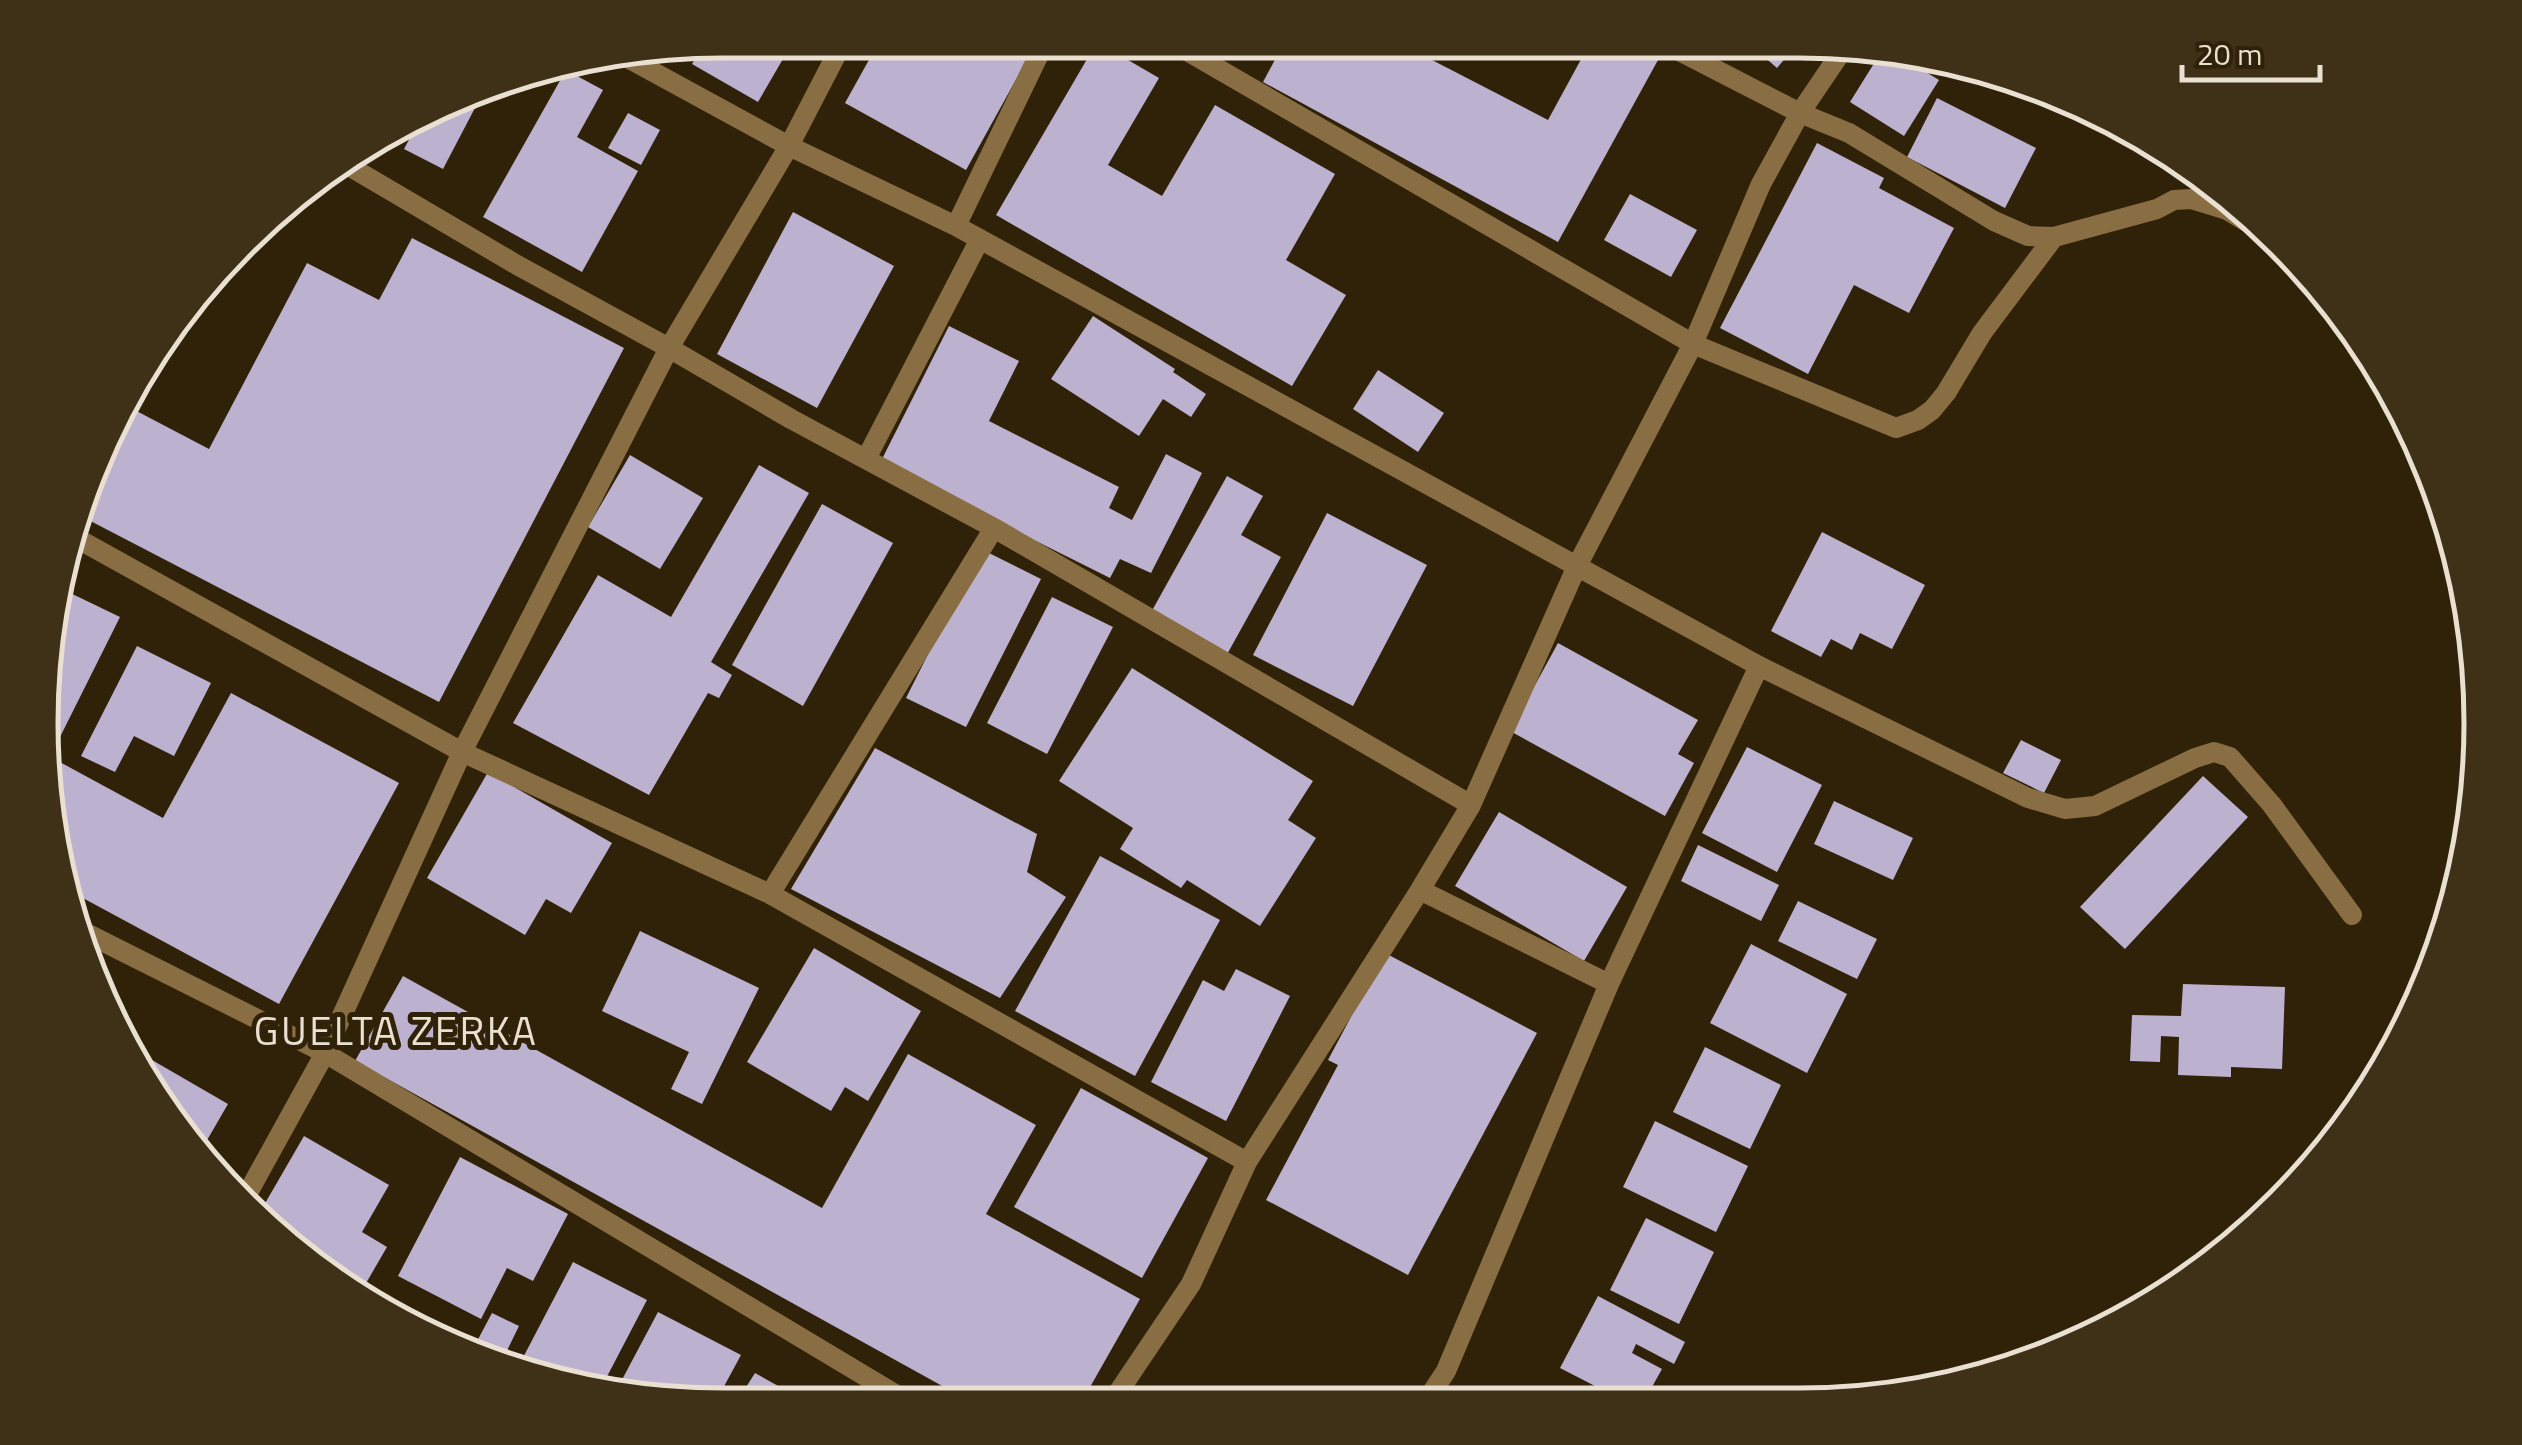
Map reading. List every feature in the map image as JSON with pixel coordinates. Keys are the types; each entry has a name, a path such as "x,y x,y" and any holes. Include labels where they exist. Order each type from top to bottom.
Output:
{"street":[{"path":"249,1190 325,1053 462,752 669,348 789,146 835,58"},
{"path":"956,226 1037,58"},
{"path":"1201,58 1693,344 1896,428 1932,410 2054,237"},
{"path":"1694,58 1850,133 1994,222 2028,236 2054,237 2157,209 2174,200 2191,199 2219,208"},
{"path":"1122,1388 1191,1284 1246,1162 1471,805 1577,566 1693,344 1761,184 1800,112 1836,59"},
{"path":"637,63 789,146 956,226 1759,666 2028,798 2065,809 2095,806 2195,758 2223,753 2272,804 2352,916"},
{"path":"354,169 517,266 994,528 1471,805"},
{"path":"866,459 980,240"},
{"path":"770,894 994,528"},
{"path":"83,542 462,752 770,894 1246,1162"},
{"path":"1435,1388 1446,1371 1609,984 1759,666"},
{"path":"1420,890 1609,984"},
{"path":"93,937 325,1053 883,1388"}],"building":[{"path":"784,58 758,102 692,64 695,59"},
{"path":"870,58 1028,58 966,170 845,103"},
{"path":"1088,58 1125,58 1159,78 1108,165 1162,196 1215,105 1335,174 1286,260 1346,295 1292,386 996,215"},
{"path":"1276,58 1433,58 1548,120 1582,58 1658,60 1558,242 1263,82"},
{"path":"1766,58 1786,58 1777,68"},
{"path":"1875,62 1921,69 1939,80 1904,136 1850,102"},
{"path":"574,74 603,90 577,137 638,171 582,272 483,217 562,77"},
{"path":"1937,98 2036,148 2005,208 1907,157"},
{"path":"477,105 443,169 404,149 411,135"},
{"path":"628,113 660,130 641,165 608,148"},
{"path":"1817,143 1884,178 1879,188 1954,228 1909,313 1854,285 1808,374 1720,328"},
{"path":"1630,194 1697,230 1671,277 1604,240"},
{"path":"793,212 894,266 817,408 717,354"},
{"path":"412,238 624,348 439,702 89,520 108,468 136,411 209,449 307,263 379,300"},
{"path":"1093,316 1206,394 1191,417 1163,399 1139,436 1051,379"},
{"path":"949,326 1019,361 989,421 1119,487 1109,508 1132,520 1166,454 1202,473 1151,573 1120,559 1110,578 880,463"},
{"path":"1378,370 1444,413 1418,452 1353,409"},
{"path":"630,455 703,498 660,569 588,527"},
{"path":"759,465 809,493 711,662 732,675 719,698 708,693 649,795 513,723 598,575 671,617"},
{"path":"1227,476 1263,496 1241,535 1281,557 1225,658 1149,616"},
{"path":"822,504 893,543 803,706 732,665"},
{"path":"1327,513 1427,565 1353,706 1253,655"},
{"path":"1822,532 1925,585 1892,649 1860,633 1852,650 1831,639 1821,657 1771,631"},
{"path":"981,549 1041,579 966,727 906,698"},
{"path":"70,593 120,617 58,740 59,679"},
{"path":"1052,597 1113,627 1047,754 987,723"},
{"path":"1558,643 1698,720 1678,754 1694,763 1665,816 1510,731"},
{"path":"137,646 211,683 174,756 134,736 115,772 81,756"},
{"path":"1132,668 1313,781 1288,820 1316,838 1260,926 1187,880 1181,888 1120,849 1133,828 1059,781"},
{"path":"231,693 399,783 279,1004 81,897 63,809 59,762 163,818"},
{"path":"2021,740 2061,760 2044,793 2003,773"},
{"path":"1747,747 1822,785 1777,872 1702,833"},
{"path":"875,748 1037,834 1027,872 1066,897 1000,998 791,889"},
{"path":"488,772 612,843 571,913 546,899 525,935 427,878"},
{"path":"2203,776 2248,817 2125,949 2080,907"},
{"path":"1834,801 1913,838 1893,880 1814,844"},
{"path":"1499,812 1627,887 1584,961 1455,886"},
{"path":"1698,845 1779,885 1761,921 1681,881"},
{"path":"1100,856 1220,920 1135,1076 1015,1011"},
{"path":"1798,901 1877,939 1857,979 1778,941"},
{"path":"640,931 759,988 702,1104 671,1089 689,1052 602,1011"},
{"path":"1751,944 1847,994 1807,1073 1710,1023"},
{"path":"814,948 921,1011 868,1101 845,1087 831,1111 747,1062"},
{"path":"1385,953 1537,1033 1408,1275 1266,1200 1338,1065 1328,1060"},
{"path":"1236,969 1290,996 1226,1121 1151,1082 1203,980 1224,991"},
{"path":"403,976 822,1208 908,1054 1036,1125 986,1214 1140,1299 1090,1388 946,1388 355,1061"},
{"path":"2183,984 2285,987 2282,1069 2231,1067 2231,1077 2178,1075 2179,1037 2161,1036 2160,1062 2130,1061 2132,1015 2181,1016"},
{"path":"1705,1047 1781,1085 1750,1149 1673,1112"},
{"path":"149,1058 228,1104 207,1141"},
{"path":"1081,1088 1208,1158 1142,1278 1014,1207"},
{"path":"1655,1121 1748,1166 1716,1232 1623,1187"},
{"path":"304,1136 389,1185 362,1232 387,1247 366,1283 318,1250 264,1204"},
{"path":"460,1157 568,1214 533,1281 507,1268 481,1319 398,1276"},
{"path":"1646,1218 1714,1252 1679,1324 1610,1290"},
{"path":"573,1262 647,1300 607,1377 524,1357"},
{"path":"1598,1296 1685,1342 1674,1364 1636,1344 1632,1353 1662,1369 1651,1388 1599,1388 1560,1368"},
{"path":"658,1312 741,1355 723,1388 622,1380"},
{"path":"492,1313 519,1326 507,1351 477,1340"},
{"path":"755,1373 782,1388 746,1388"}],"district":[{"name":"GUELTA ZERKA","path":"396,1031"}]}
